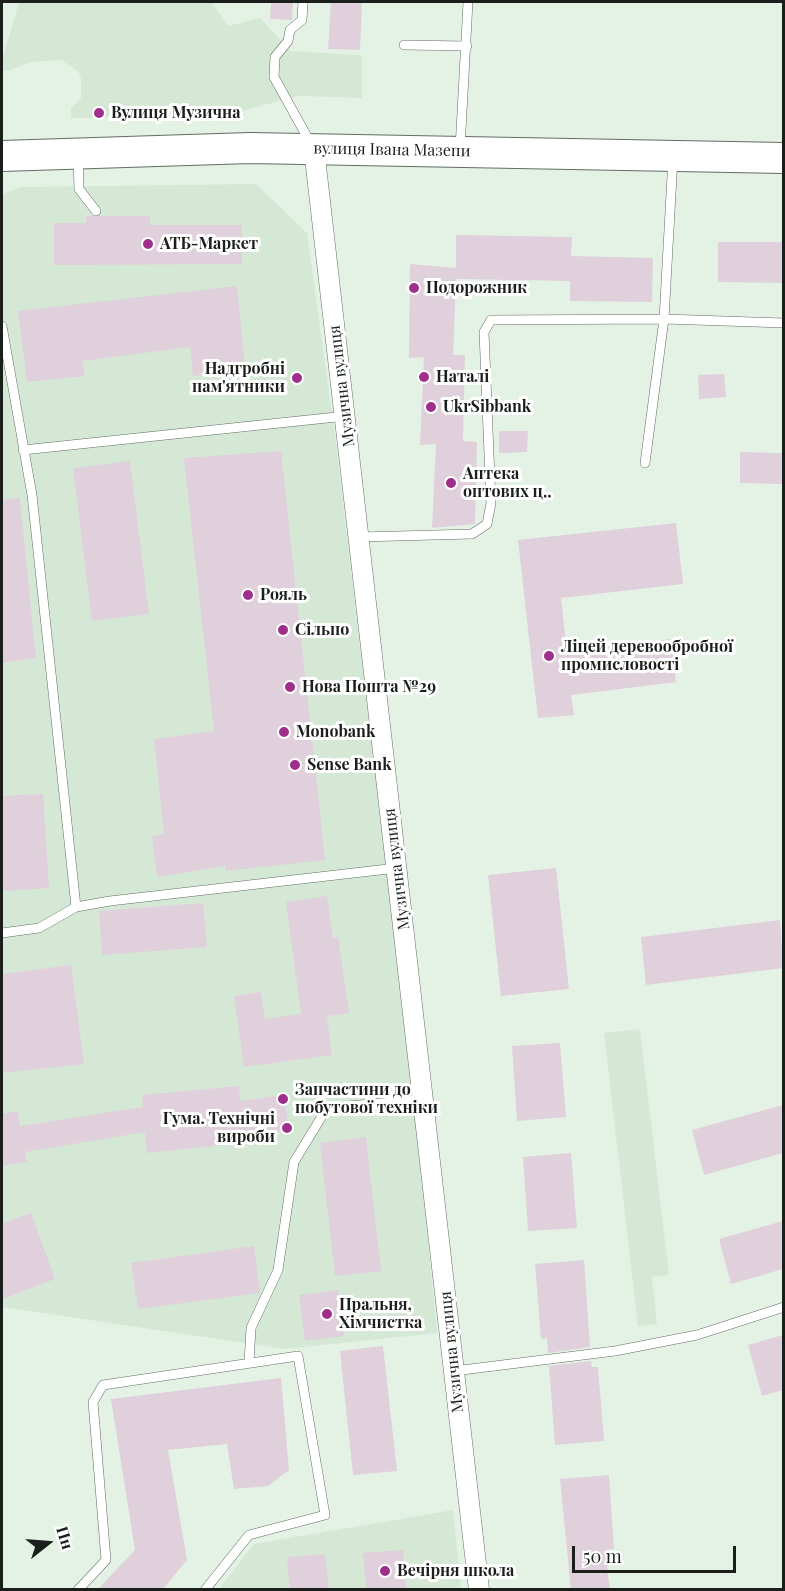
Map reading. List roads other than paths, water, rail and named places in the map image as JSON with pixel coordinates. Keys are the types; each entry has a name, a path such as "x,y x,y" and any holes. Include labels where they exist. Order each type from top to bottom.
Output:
{"main road":[{"name":"вулиця Івана Мазепи","path":"2,156 250,148 460,150 783,158"}],"street":[{"name":"Музична вулиця","path":"314,149 425,1099 479,1590"}],"lane":[{"path":"303,2 302,20 290,30 288,41 275,57 274,77 314,149"},
{"path":"460,150 468,2"},
{"path":"404,45 467,46"},
{"path":"78,155 79,189 96,210"},
{"path":"645,463 664,319 673,156"},
{"path":"360,537 472,534 487,524 491,503 484,332 491,320 664,319 783,323"},
{"path":"2,326 32,495 76,907"},
{"path":"23,450 346,416"},
{"path":"2,933 39,928 76,907 397,868"},
{"path":"249,1363 251,1328 278,1270 294,1162 327,1108 425,1099"},
{"path":"454,1371 615,1351 662,1342 697,1335 783,1307"},
{"path":"78,1590 106,1560 93,1402 104,1385 298,1356 325,1515 249,1535 205,1590"}],"place":[{"name":"Вулиця Музична","path":"99,113"},
{"name":"АТБ-Маркет","path":"148,244"},
{"name":"Подорожник","path":"414,288"},
{"name":"Наталі","path":"424,377"},
{"name":"Надгробні пам'ятники","path":"297,378"},
{"name":"UkrSibbank","path":"431,407"},
{"name":"Аптека оптових ц‥","path":"451,483"},
{"name":"Рояль","path":"248,595"},
{"name":"Сільпо","path":"283,630"},
{"name":"Ліцей деревообробної промисловості","path":"549,656"},
{"name":"Нова Пошта №29","path":"290,687"},
{"name":"Monobank","path":"284,732"},
{"name":"Sense Bank","path":"295,765"},
{"name":"Запчастини до побутової техніки","path":"283,1099"},
{"name":"Гума. Технічні вироби","path":"287,1128"},
{"name":"Пральня, Хімчистка","path":"327,1314"},
{"name":"Вечірня школа","path":"385,1571"}]}
